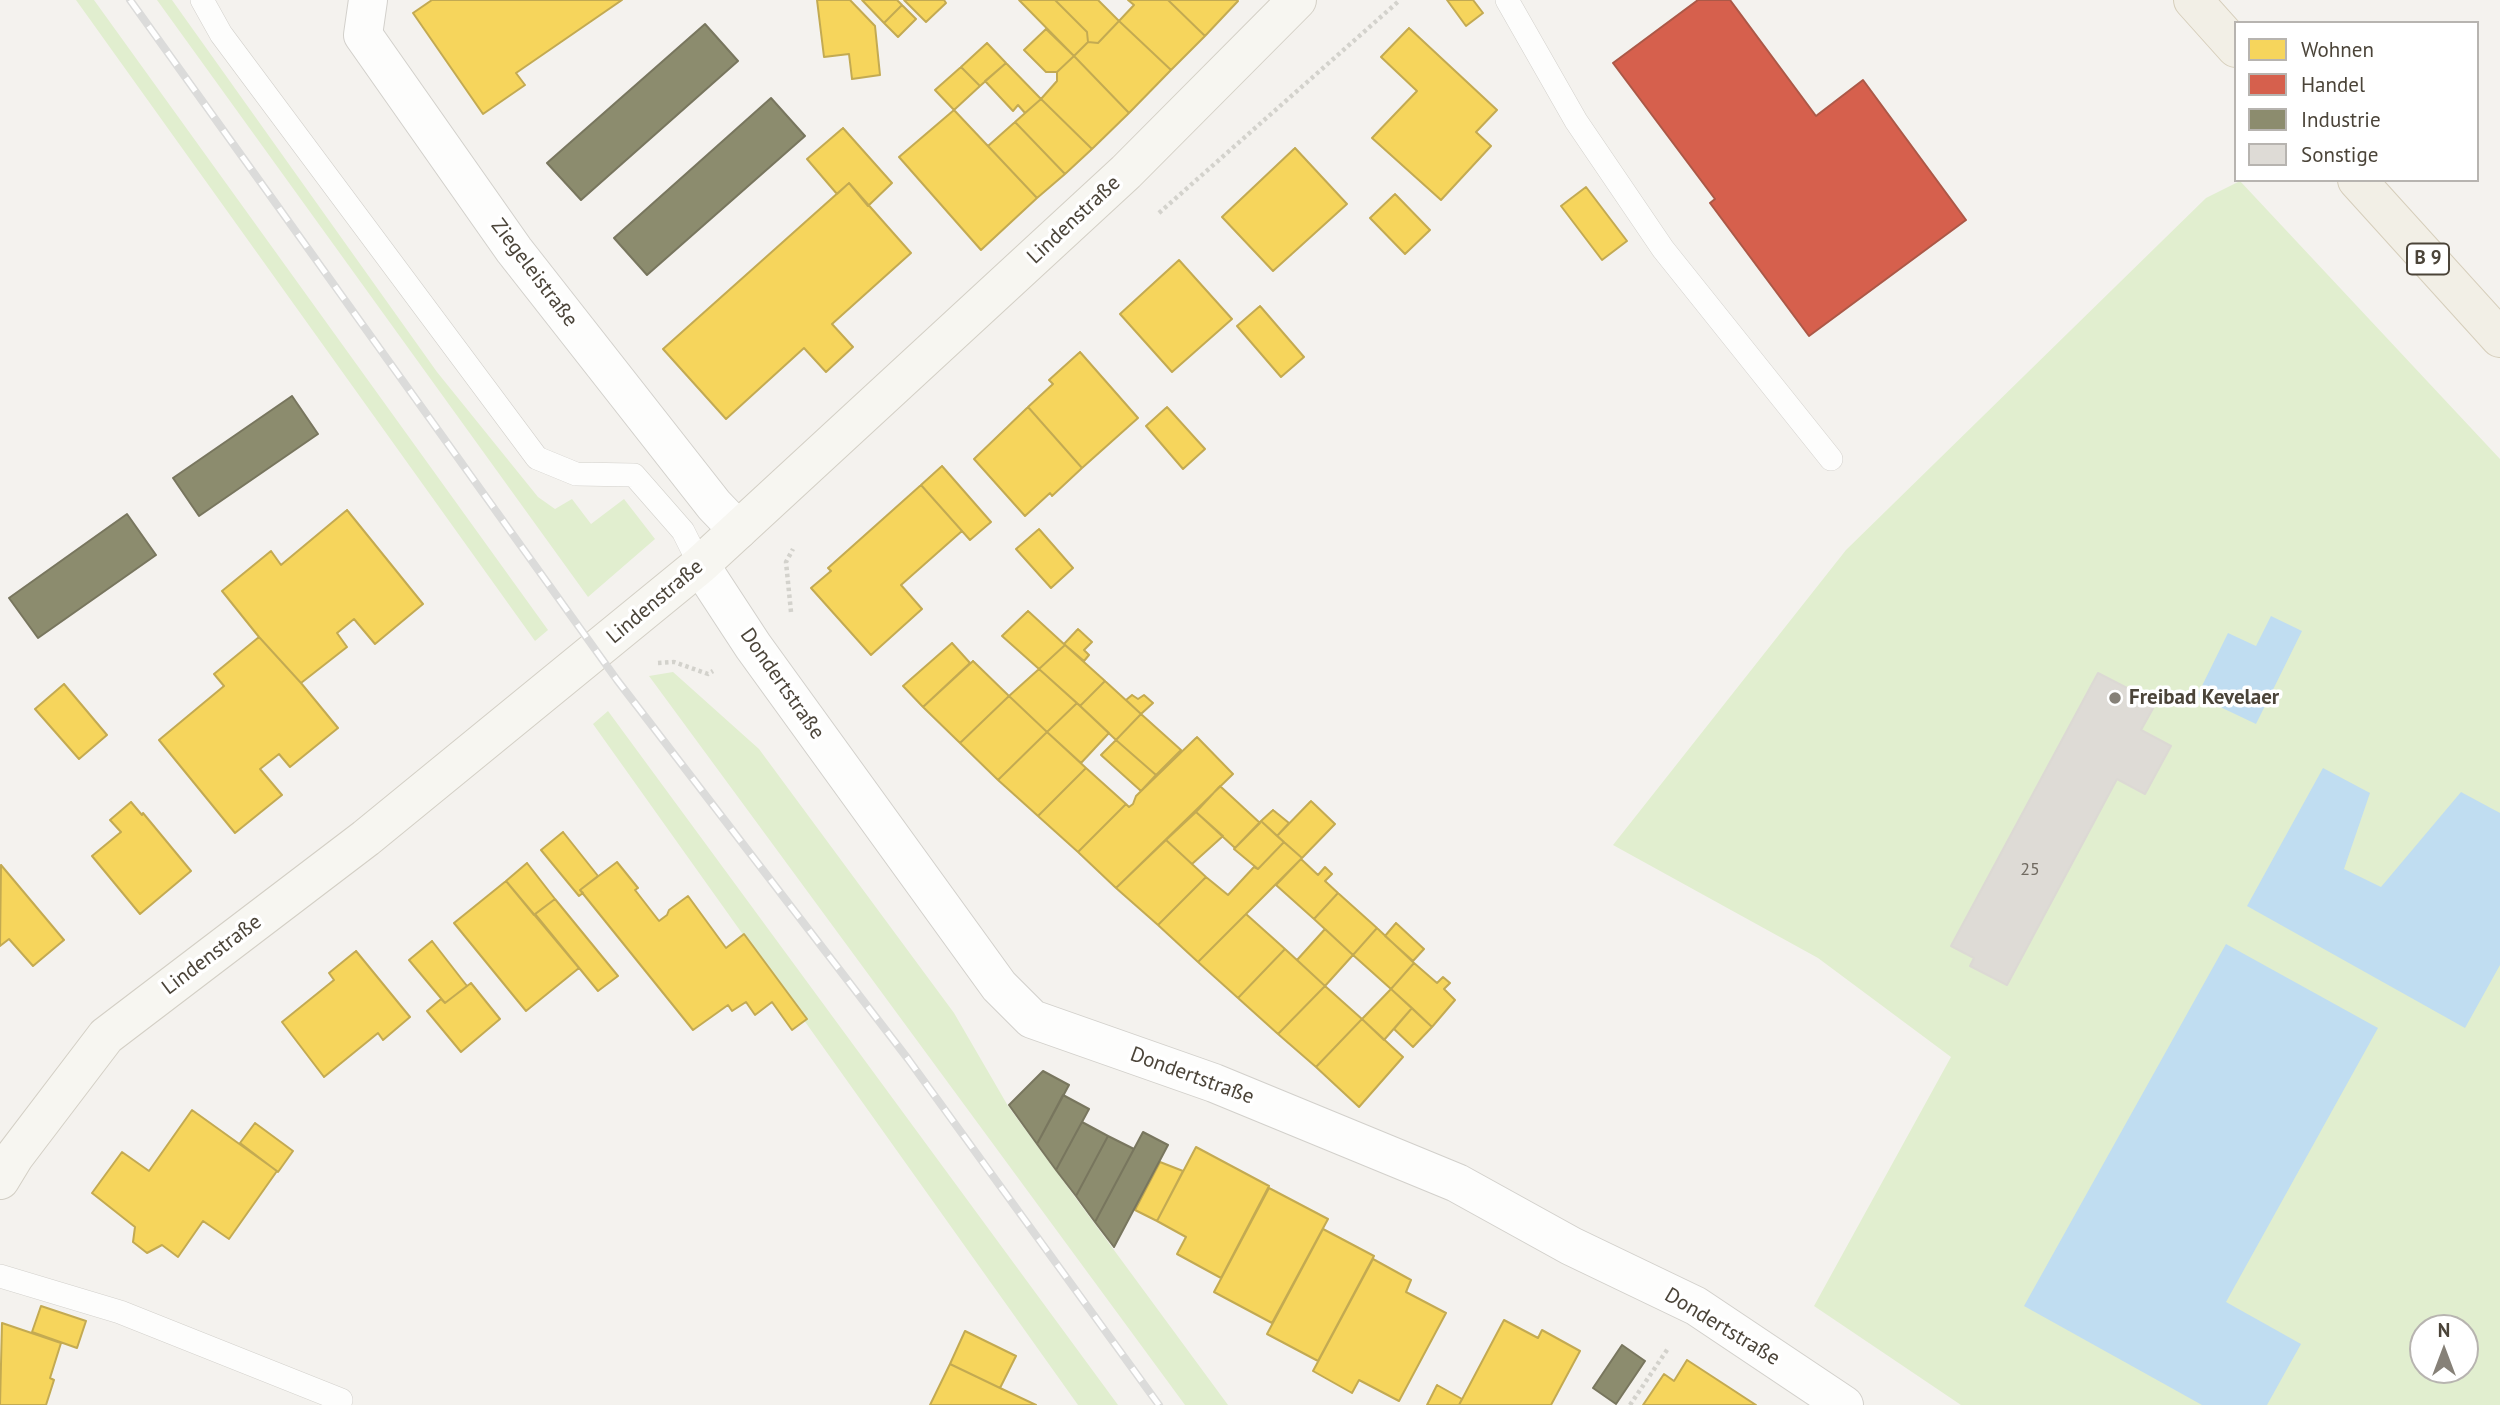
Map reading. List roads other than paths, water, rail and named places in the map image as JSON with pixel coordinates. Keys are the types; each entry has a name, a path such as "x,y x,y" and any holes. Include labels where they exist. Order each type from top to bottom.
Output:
{"main road":[{"path":"2193,0 2234,46"},
{"name":"B 9","path":"2359,182 2500,338"}],"street":[{"name":"Ziegeleistraße","path":"368,0 363,35 514,250 714,505 738,530"},
{"name":"Lindenstraße","path":"5,1161 106,1036 366,838 700,565 1126,172 1297,0"},
{"name":"Dondertstraße","path":"700,565 753,646 999,986 1032,1019 1214,1083 1457,1183 1571,1246 1696,1306 1844,1405"}],"lane":[{"path":"202,0 221,34 537,458 576,474 634,475 683,531 700,565"},
{"path":"1507,0 1576,121 1662,249 1830,458"},
{"path":"0,1276 120,1312 341,1400"}],"water":[{"path":"2271,616 2302,631 2256,724 2197,696 2228,633 2256,646"},
{"path":"2323,768 2370,793 2344,869 2381,887 2461,792 2500,813 2500,965 2465,1028 2247,906"},
{"path":"2226,944 2378,1028 2226,1302 2301,1344 2267,1405 2202,1405 2024,1306"}],"railway":[{"path":"130,0 617,680 908,1059 1159,1405"}],"place":[{"name":"Freibad Kevelaer","path":"2115,698"}]}
